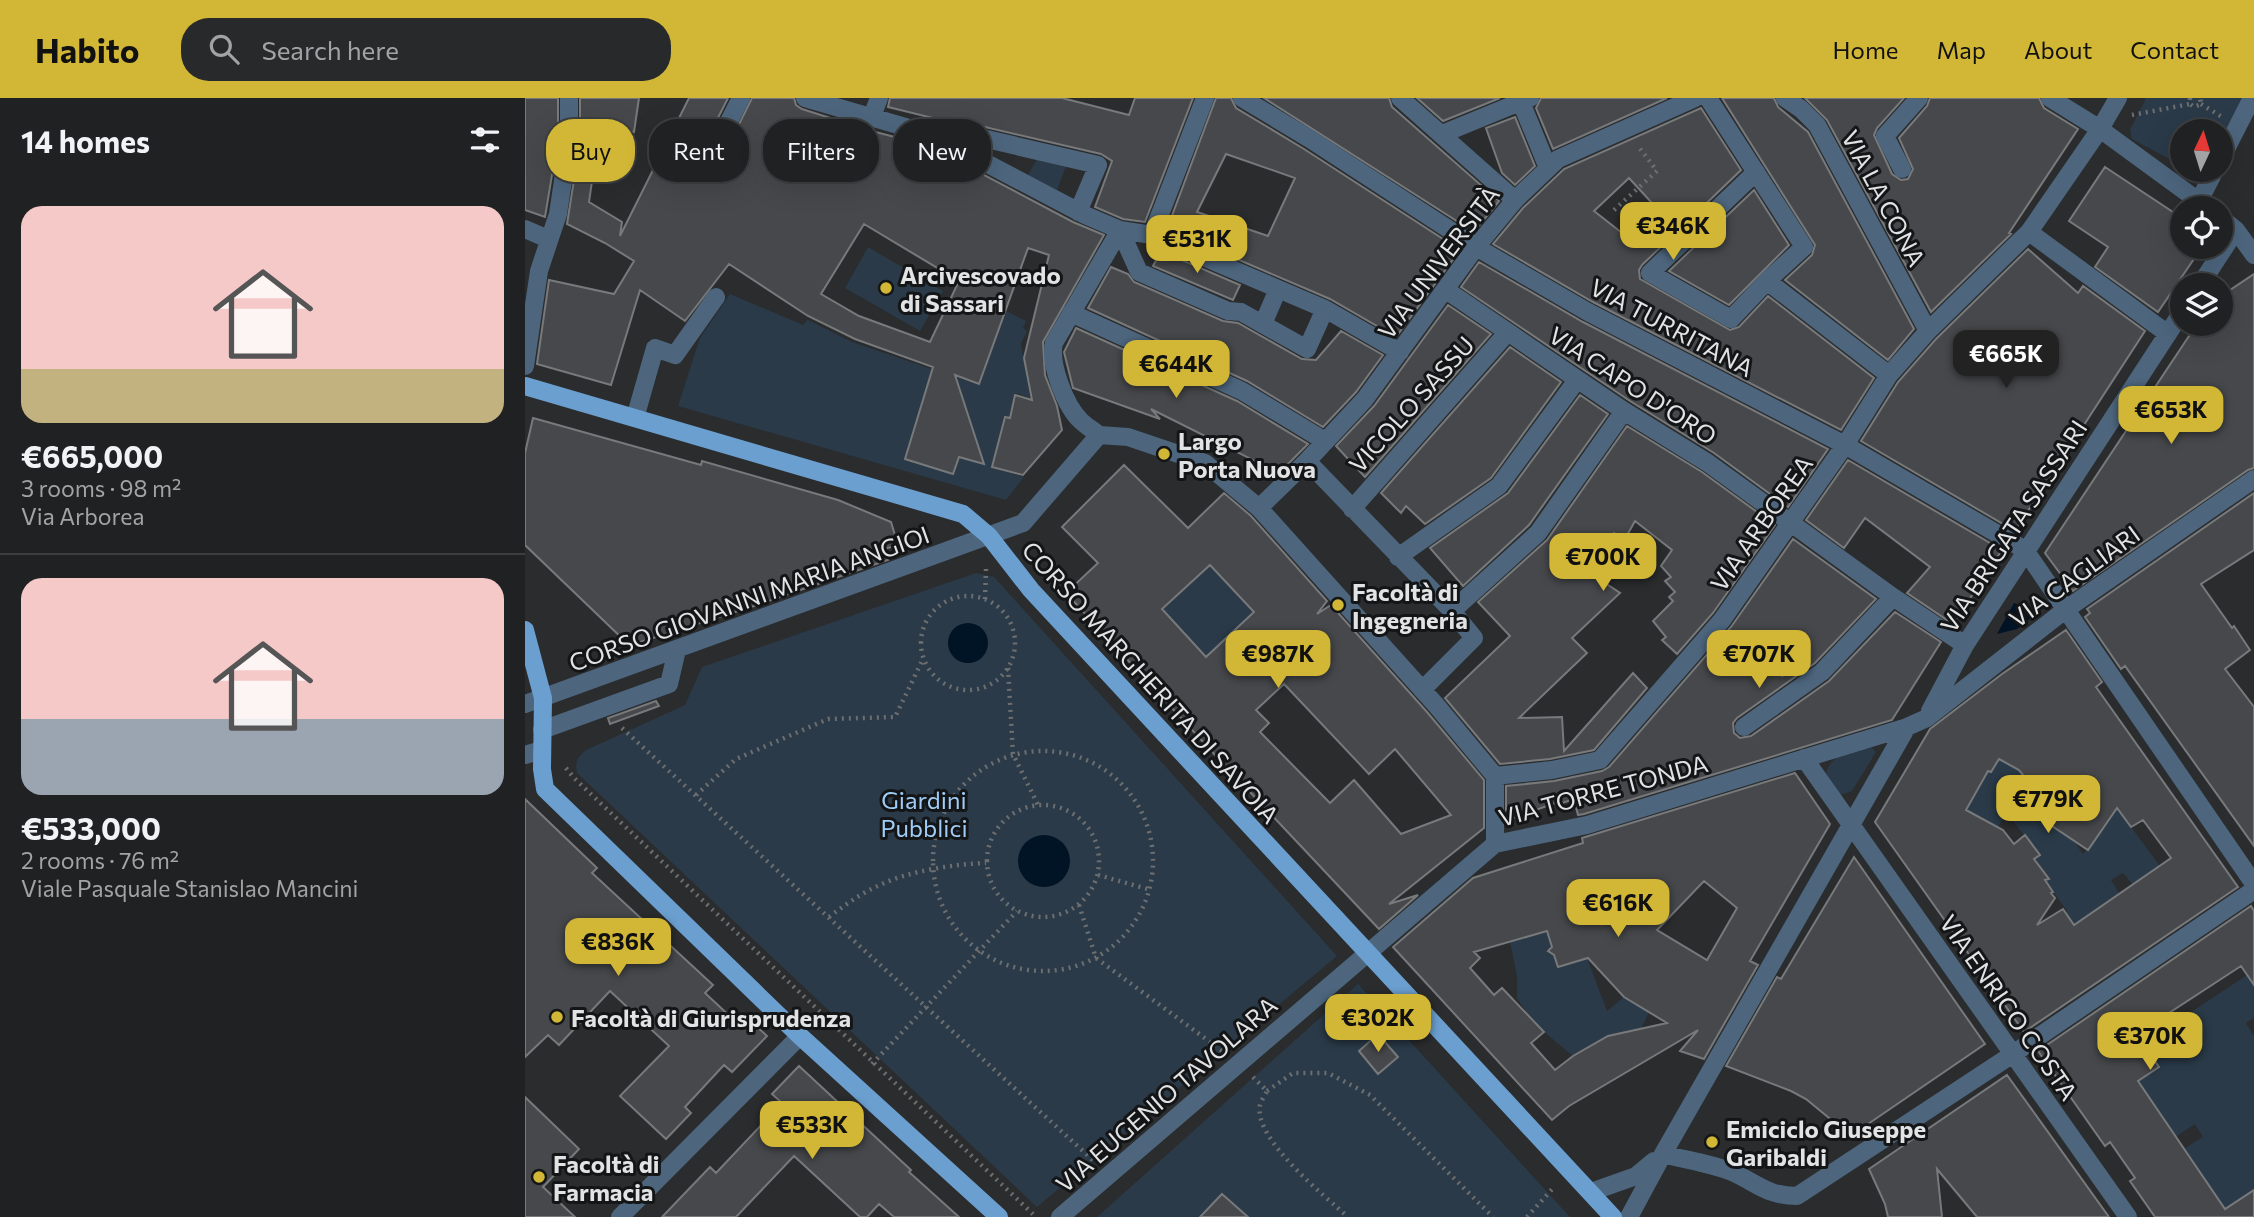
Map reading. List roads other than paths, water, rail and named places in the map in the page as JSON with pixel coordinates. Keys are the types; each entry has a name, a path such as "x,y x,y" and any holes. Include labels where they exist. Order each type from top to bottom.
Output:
{"main road":[{"name":"CORSO MARGHERITA DI SAVOIA","path":"525,386 963,514 989,536 1031,590 1613,1217"},
{"path":"525,630 543,698 542,730 533,752 545,789 800,1036 999,1217"}],"street":[{"path":"525,366 532,269 558,214 569,140 569,98"},
{"path":"730,119 741,98"},
{"path":"805,98 893,124"},
{"path":"871,118 879,98"},
{"path":"1152,235 1205,98"},
{"name":"VIA TURRITANA","path":"1242,98 1476,247 1588,312 1846,445 2025,550 2254,884"},
{"path":"1400,98 1515,200"},
{"name":"VIA UNIVERSITÀ","path":"1259,508 1365,398 1476,247 1515,200 1548,168 1558,159 1695,98"},
{"path":"1708,98 1756,172 1804,247 1731,319 1650,273 1756,172"},
{"name":"VIA LA CONA","path":"1785,98 1801,108 1817,125 1928,331"},
{"path":"1902,169 1885,136 1919,98"},
{"path":"2050,98 2100,130 2192,196"},
{"name":"VIA ARBOREA","path":"1495,776 1552,770 1600,760 1722,620 1846,445 1889,375 1928,331 2029,232 2100,130 2118,98"},
{"path":"2233,135 2252,98"},
{"path":"1442,134 1526,100 1548,168"},
{"path":"991,140 1098,164 1077,212"},
{"path":"991,166 1077,212 1120,230 1152,235 1325,309 1400,352"},
{"path":"2233,228 2254,255"},
{"path":"525,229 548,239"},
{"path":"1120,230 1054,342 1053,362 1062,390 1079,419 1098,435 1128,437 1205,463 1259,508 1436,705 1495,776 1495,836"},
{"path":"1120,230 1139,272 1228,312 1241,312 1307,349 1325,309"},
{"path":"2208,273 2236,230"},
{"path":"2029,232 2168,334"},
{"path":"1767,281 1889,375"},
{"path":"1263,324 1278,289"},
{"name":"VIA CAPO D'ORO","path":"1445,290 1623,411 1708,463 1893,597 1965,645"},
{"path":"635,418 655,348 675,355 716,296"},
{"path":"1071,313 1243,391 1325,442"},
{"name":"VIA BRIGATA SASSARI","path":"1927,718 1965,645 2170,331"},
{"name":"VICOLO SASSU","path":"1352,509 1507,333"},
{"path":"1398,558 1499,486 1577,380"},
{"path":"1452,611 1538,533 1623,411"},
{"path":"989,536 1023,523 1098,435"},
{"path":"1307,461 1452,611 1474,638 1422,690"},
{"name":"VIA CAGLIARI","path":"1927,718 2065,610 2254,479"},
{"name":"CORSO GIOVANNI MARIA ANGIOI","path":"525,704 989,536"},
{"path":"1744,727 1822,671 1893,597"},
{"path":"542,730 669,684 677,650"},
{"path":"1851,824 1804,758 1907,727 1927,718"},
{"path":"1629,1217 1907,727"},
{"name":"VIA TORRE TONDA","path":"1367,954 1495,836 1587,825 1804,758"},
{"name":"VIA ENRICO COSTA","path":"1851,824 2128,1217"},
{"path":"1663,1154 1731,1172 1768,1193 1797,1196 2013,1054 2254,890"},
{"name":"VIA EUGENIO TAVOLARA","path":"1060,1217 1367,954"},
{"path":"619,1217 800,1036"},
{"path":"1591,1192 1636,1176 1663,1154"}],"place":[{"name":"Arcivescovado di Sassari","path":"886,288"},
{"name":"Largo Porta Nuova","path":"1164,454"},
{"name":"Facoltà di Ingegneria","path":"1338,605"},
{"name":"Facoltà di Giurisprudenza","path":"557,1017"},
{"name":"Emiciclo Giuseppe Garibaldi","path":"1712,1142"},
{"name":"Facoltà di Farmacia","path":"539,1177"}],"park label":[{"name":"Giardini Pubblici","path":"924,813"}]}
